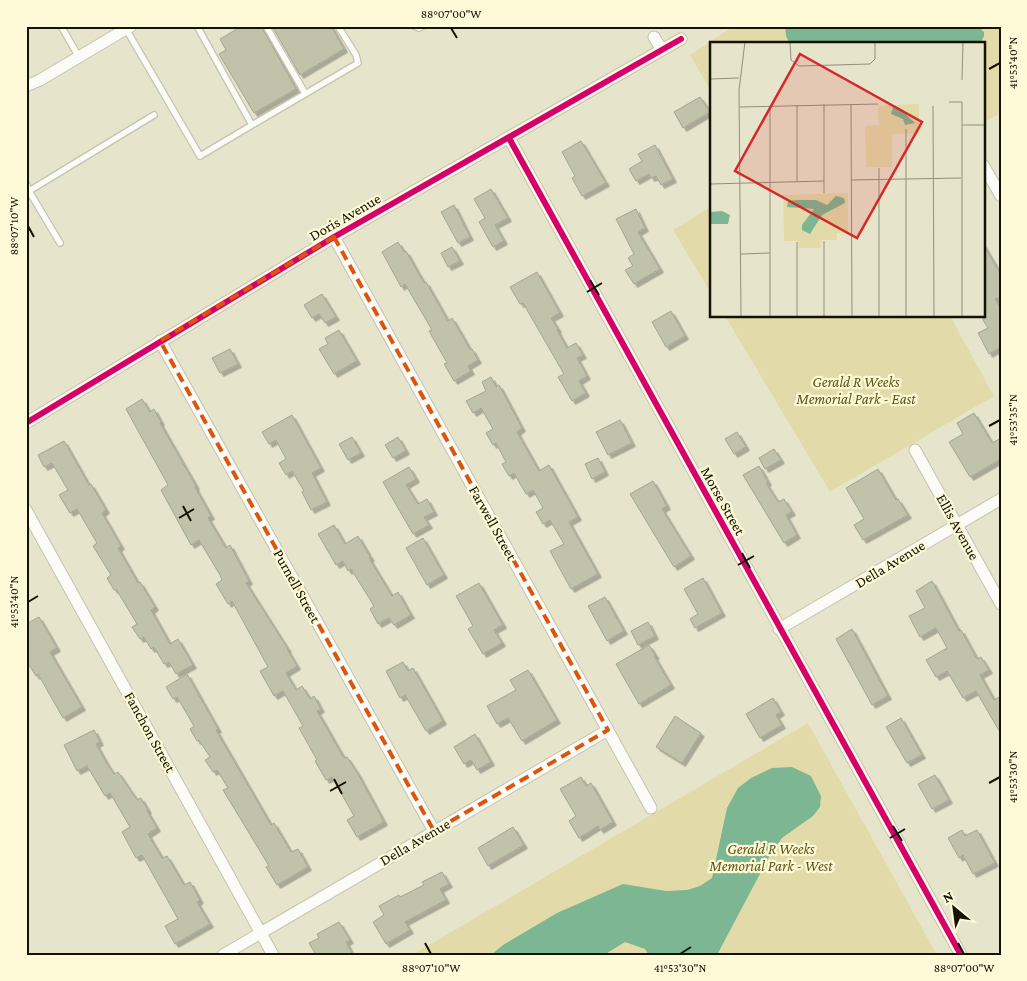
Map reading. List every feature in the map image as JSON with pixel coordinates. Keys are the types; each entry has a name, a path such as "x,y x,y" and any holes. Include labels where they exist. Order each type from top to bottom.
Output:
{"street":[{"path":"26,86 40,80 128,27"},
{"path":"654,37 662,50"},
{"name":"Doris Avenue","path":"26,422 334,237 681,39"},
{"name":"Morse Street","path":"509,138 961,955"},
{"path":"984,167 1001,196"},
{"name":"Farwell Street","path":"334,237 651,808"},
{"name":"Purnell Street","path":"160,341 434,831"},
{"name":"Ellis Avenue","path":"916,450 1001,604"},
{"name":"Della Avenue","path":"779,629 1001,499"},
{"name":"Fanchon Street","path":"26,510 273,955"},
{"name":"Della Avenue","path":"223,955 608,730"}],"lane":[{"path":"61,26 79,57"},
{"path":"197,26 252,125"},
{"path":"266,26 305,93"},
{"path":"128,27 200,156 358,63 356,56 338,26"},
{"path":"414,26 420,28 423,26"},
{"path":"30,191 154,115"},
{"path":"26,183 60,243"}],"highlighted area":[{"path":"334,237 608,730 434,831 160,341"}],"green space":[{"path":"734,26 1001,26 1001,113 984,122 984,42 710,42 710,89 690,55"},
{"path":"710,208 710,291 673,230"},
{"name":"Gerald R Weeks Memorial Park - East","path":"726,318 951,318 994,396 830,492"},
{"name":"Gerald R Weeks Memorial Park - West","path":"808,723 937,955 412,955"}],"shaded area":[{"path":"785,26 978,26 984,32 981,42 789,42"},
{"path":"792,767 811,776 821,796 820,807 813,816 782,838 770,855 717,955 649,955 645,949 625,942 604,955 491,955 503,945 557,913 623,884 666,891 687,890 700,886 712,878 727,808 738,788 751,778 772,768"}],"building":[{"path":"242,26 261,26 296,89 254,113 219,54 226,50 220,39"},
{"path":"272,26 331,26 344,49 300,75"},
{"path":"700,97 710,112 683,128 674,112"},
{"path":"581,141 606,183 582,196 572,178 575,176 562,152"},
{"path":"655,145 673,179 661,185 656,176 651,178 649,174 636,181 629,169 642,161 638,154"},
{"path":"491,189 508,218 495,225 504,241 493,247 479,222 485,218 474,199"},
{"path":"454,205 470,237 458,243 441,212"},
{"path":"636,209 645,228 638,232 660,269 634,284 625,270 633,266 628,258 634,254 616,219"},
{"path":"398,242 404,252 406,251 424,283 426,282 448,321 452,318 478,360 468,366 471,371 454,381 444,364 447,363 429,331 432,330 405,284 401,287 382,252"},
{"path":"984,246 1001,275 1001,296 995,299 1001,309 1001,347 989,354 978,333 988,328 983,320"},
{"path":"452,247 460,261 448,267 441,253"},
{"path":"537,272 560,313 551,318 557,330 567,348 576,343 583,355 577,358 587,376 579,381 586,393 572,401 558,377 564,374 523,303 520,304 510,287"},
{"path":"322,294 336,317 325,323 319,314 312,318 304,305"},
{"path":"671,311 685,336 666,347 652,322"},
{"path":"339,330 357,361 334,374 319,349 328,344 325,338"},
{"path":"230,349 238,364 220,373 212,358"},
{"path":"491,377 496,387 499,385 522,428 517,432 539,471 549,465 578,517 569,522 598,574 571,589 550,551 564,544 550,520 543,524 536,512 543,508 533,490 526,494 514,473 509,476 502,464 506,462 496,443 493,445 486,433 493,429 481,408 473,413 466,401 486,391 482,382"},
{"path":"142,399 150,412 154,409 211,516 208,518 226,548 230,545 249,581 246,583 297,666 286,673 296,690 302,686 310,699 314,696 321,709 317,711 344,758 347,757 358,774 384,822 357,837 347,820 354,816 332,777 326,780 315,761 317,760 299,728 303,726 283,691 274,696 260,671 268,667 232,601 228,604 216,584 222,580 220,575 199,540 191,545 161,490 168,485 126,409"},
{"path":"974,413 992,443 1001,438 1001,459 970,477 949,442 963,434 957,423"},
{"path":"292,415 321,468 312,473 327,502 311,510 302,492 304,491 292,471 286,475 279,463 286,459 276,440 269,444 262,432"},
{"path":"620,420 632,443 608,455 596,432"},
{"path":"737,432 746,447 734,454 725,439"},
{"path":"352,437 361,453 348,460 339,444"},
{"path":"398,437 406,451 393,458 385,445"},
{"path":"64,441 89,485 91,484 106,510 102,513 121,546 118,548 138,583 140,582 155,607 151,610 170,644 178,639 193,665 176,674 169,662 164,664 154,647 151,649 144,637 140,639 132,627 137,624 116,589 114,590 107,578 111,575 93,546 97,543 77,509 70,513 59,495 68,490 52,463 44,467 38,455"},
{"path":"774,449 781,460 765,469 759,458"},
{"path":"598,458 605,472 592,479 585,464"},
{"path":"759,466 768,482 766,483 778,502 784,499 792,512 786,515 797,535 784,543 743,475"},
{"path":"409,467 416,479 406,485 418,504 427,499 434,512 424,517 429,525 413,534 383,482"},
{"path":"878,469 896,500 898,499 908,515 863,540 854,525 864,519 846,488"},
{"path":"653,481 667,506 662,509 691,556 674,567 630,494"},
{"path":"334,525 345,544 358,536 392,596 398,592 411,615 394,625 389,618 378,624 370,609 374,606 351,569 348,571 343,561 336,565 318,534"},
{"path":"423,538 444,575 427,585 406,548"},
{"path":"703,578 722,613 695,628 690,619 698,614 684,589"},
{"path":"932,581 959,631 961,630 977,659 981,657 989,670 980,675 994,700 1001,696 1001,734 976,691 963,698 947,671 936,677 926,660 947,648 936,628 920,637 909,616 925,608 916,591"},
{"path":"479,583 503,625 494,630 502,643 483,654 468,629 473,626 456,596"},
{"path":"605,597 624,631 607,641 588,606"},
{"path":"39,617 57,648 50,652 82,707 63,718 38,674 36,676 26,660 26,624"},
{"path":"648,622 655,636 638,645 631,631"},
{"path":"852,629 888,696 872,705 836,639"},
{"path":"649,645 671,685 639,704 616,664"},
{"path":"403,662 408,671 413,668 443,721 426,731 405,695 400,698 386,671"},
{"path":"528,670 557,720 522,741 508,718 497,724 487,706 516,690 510,680"},
{"path":"187,674 218,729 216,730 271,825 274,823 291,852 298,849 308,867 277,885 266,867 269,866 223,790 228,788 217,770 213,772 205,760 210,757 190,729 194,726 177,697 173,699 166,687"},
{"path":"773,698 781,712 776,715 782,725 760,738 746,714"},
{"path":"675,716 701,733 682,763 656,747"},
{"path":"901,718 922,755 907,763 886,727"},
{"path":"94,730 100,742 96,744 114,774 118,772 137,800 141,798 148,810 157,828 148,834 162,858 167,856 184,885 190,882 200,900 197,902 210,924 175,944 165,926 178,919 142,855 136,858 122,832 130,827 110,793 105,796 87,766 77,771 64,745"},
{"path":"475,734 491,762 477,770 471,760 464,764 454,747"},
{"path":"935,775 949,800 932,809 918,784"},
{"path":"581,777 586,786 591,783 613,822 600,830 598,826 579,838 569,821 576,816 560,789"},
{"path":"513,827 524,845 488,866 478,848"},
{"path":"962,830 965,836 977,830 995,863 973,874 963,855 959,858 948,838"},
{"path":"442,872 449,884 440,889 446,900 405,922 410,930 386,944 373,922 384,915 379,906 399,895 400,897 424,885 422,882"},
{"path":"339,922 350,940 346,942 353,955 316,955 309,943 319,938 317,934"}],"cycle path":[{"path":"26,423 334,237 681,39"},
{"path":"509,138 961,955"}]}
